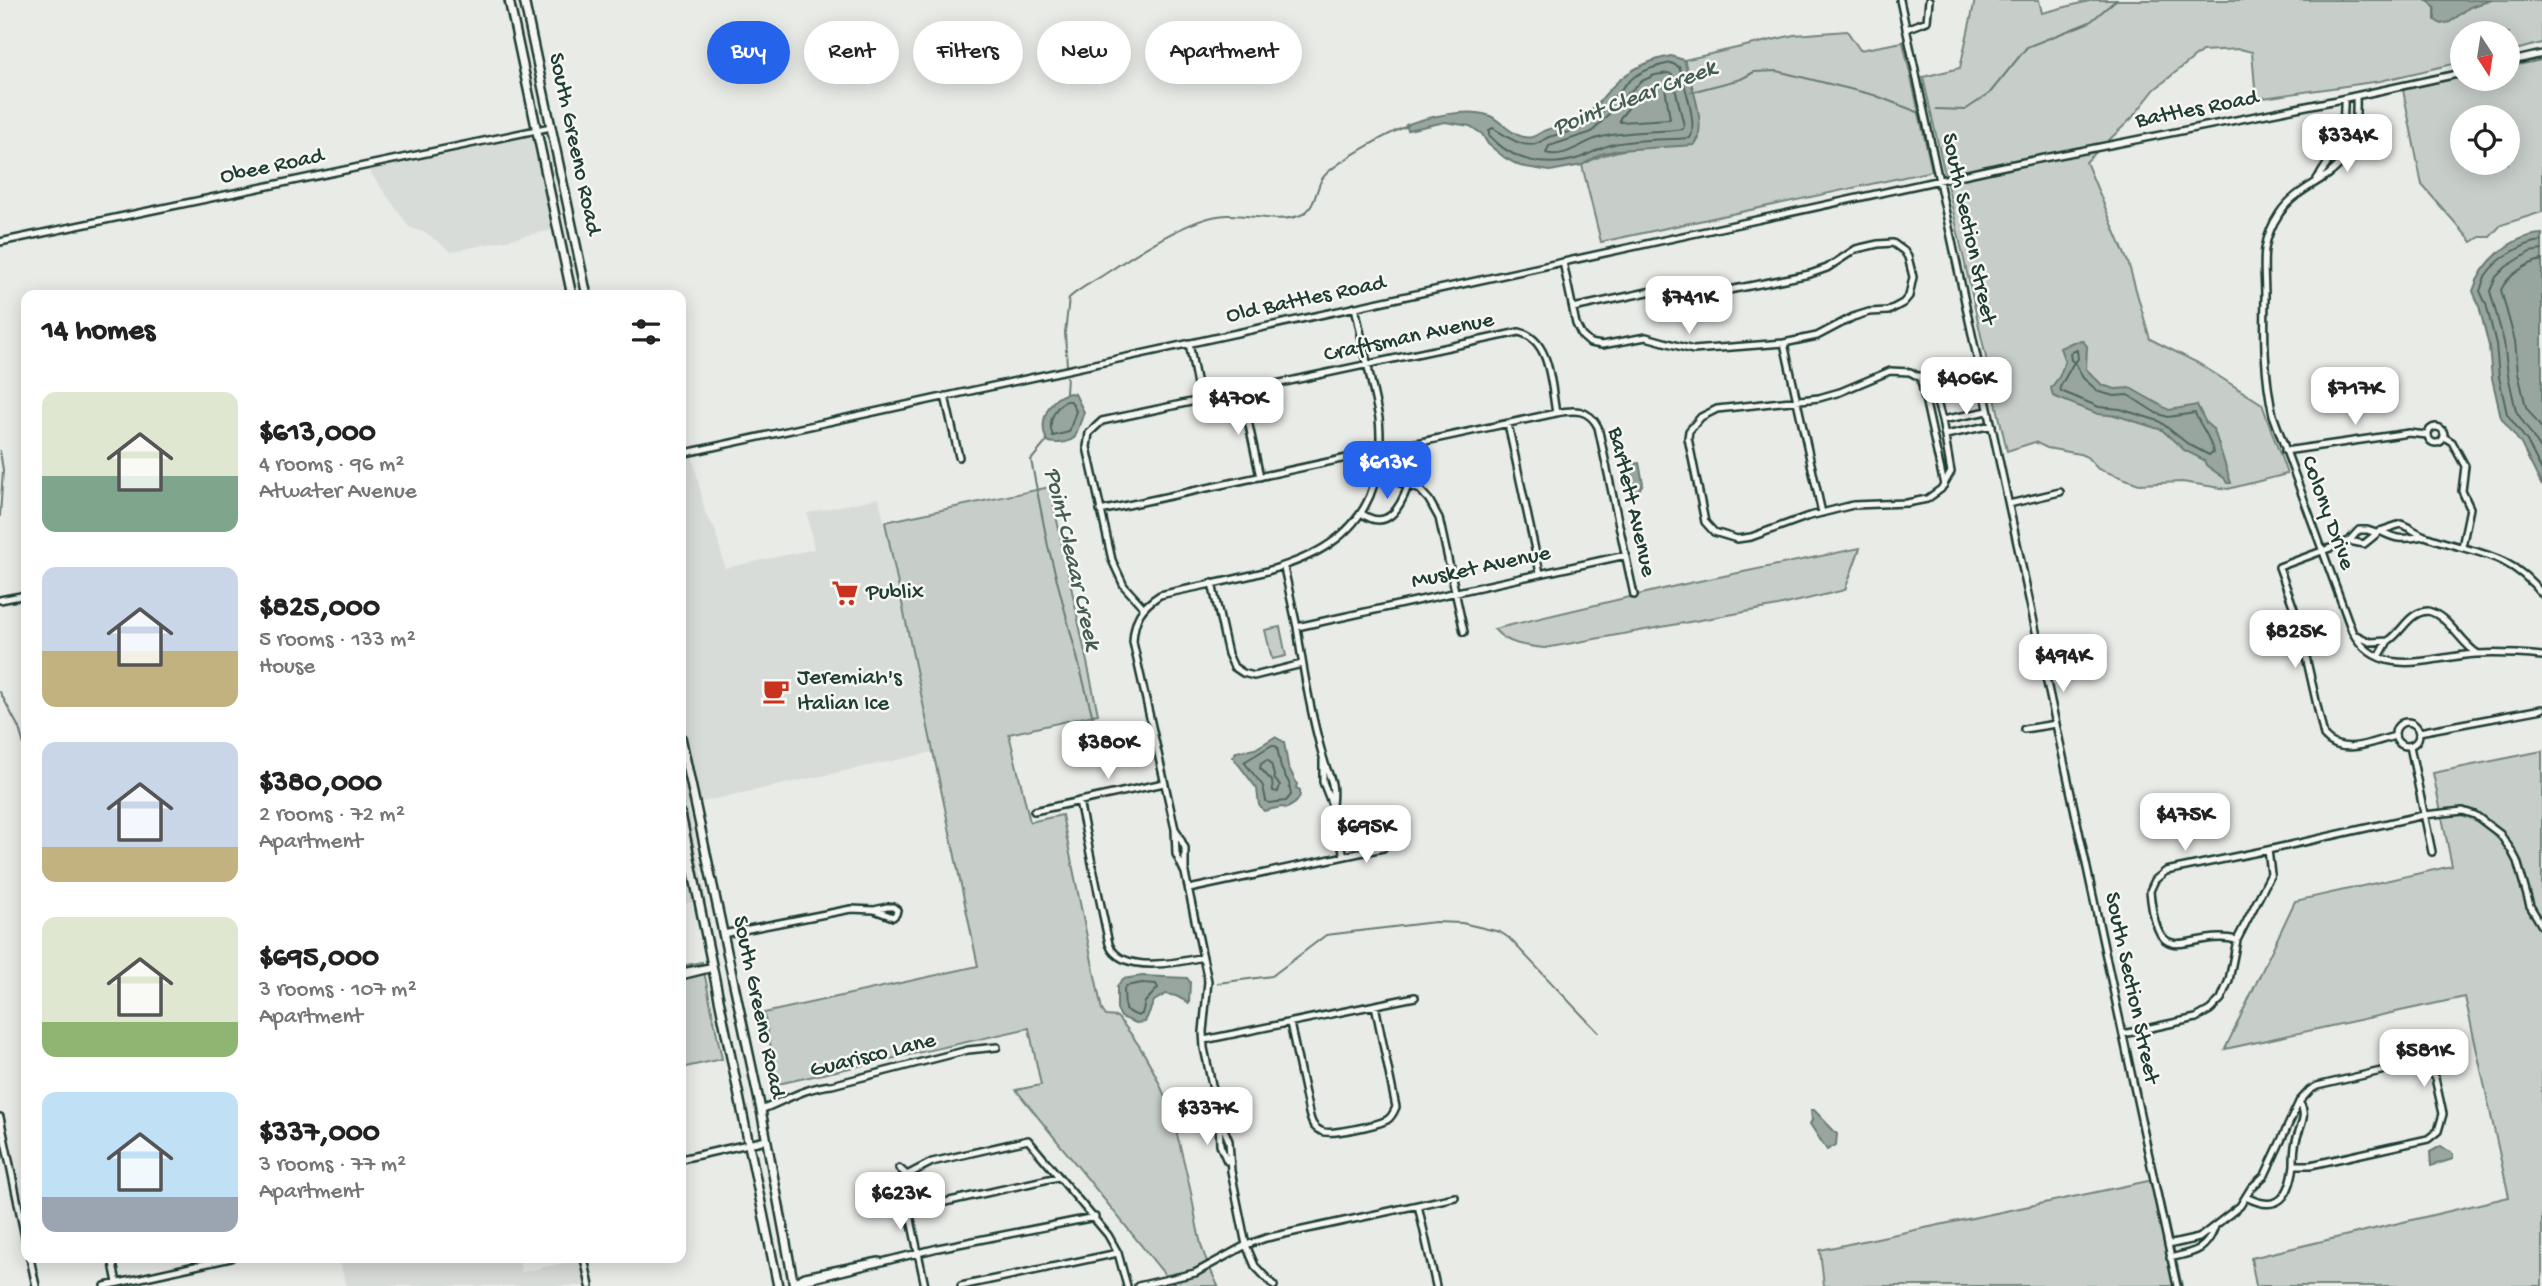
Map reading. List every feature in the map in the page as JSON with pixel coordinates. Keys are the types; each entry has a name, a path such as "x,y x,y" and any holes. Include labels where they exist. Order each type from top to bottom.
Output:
{"main road":[{"name":"South Greeno Road","path":"509,0 571,290"},
{"name":"South Greeno Road","path":"524,0 586,290"},
{"name":"South Greeno Road","path":"686,761 761,1110 794,1284"},
{"name":"South Greeno Road","path":"686,838 778,1286"}],"street":[{"name":"South Section Street","path":"1900,0 2176,1286"},
{"path":"1906,29 1927,21 1928,0"},
{"path":"2520,59 2542,54"},
{"name":"Battles Road","path":"1939,181 2450,76"},
{"name":"Colony Drive","path":"2356,96 2357,120 2353,141 2341,162 2292,199 2279,213 2265,247 2264,350 2266,387 2321,552 2357,641 2379,657"},
{"name":"Colony Drive","path":"2316,181 2341,140 2344,99"},
{"name":"Obee Road","path":"0,242 551,128"},
{"name":"Old Battles Road","path":"686,453 1939,181"},
{"path":"1563,262 1573,308 1582,336 1597,345 1646,337 1693,350 1784,343 1817,335 1853,317 1888,310 1903,303 1909,296 1913,278 1904,251 1893,243 1878,244 1856,249 1827,268 1810,274 1714,293 1676,286 1573,308"},
{"path":"1274,1286 1255,1266 1246,1245 1231,1171 1229,1141 1219,1117 1203,1040 1208,992 1203,957 1185,873 1175,854 1175,829 1168,788 1164,783 1133,642 1133,627 1143,607 1160,595 1284,568 1309,558 1335,540 1361,513 1378,475 1380,451 1379,418 1355,307"},
{"name":"Craftsman Avenue","path":"1143,607 1124,586 1109,551 1100,511 1087,447 1088,437 1094,427 1104,420 1510,333 1528,334 1534,337 1542,348 1556,413"},
{"path":"1188,343 1200,401"},
{"path":"1784,343 1822,513"},
{"path":"1890,371 1910,372 1920,376 1932,384 1945,433 1951,472 1934,495 1917,502 1859,504 1822,513 1751,537 1732,538 1714,532 1705,522 1688,438 1689,431 1701,417 1717,409 1840,392 1890,371"},
{"path":"1920,376 1944,485"},
{"path":"1242,392 1260,477"},
{"path":"945,396 958,457"},
{"name":"Bartlett Avenue","path":"1100,511 1572,410 1584,412 1594,419 1598,427 1634,595"},
{"path":"1942,420 1988,411"},
{"path":"1508,424 1540,573"},
{"path":"1934,433 1992,425"},
{"path":"2427,435 2430,429 2438,427 2444,432 2444,438"},
{"path":"2286,451 2409,433 2427,435"},
{"path":"2427,435 2430,441 2435,443 2444,438"},
{"path":"2444,438 2452,442 2465,466 2462,491 2470,508 2462,547"},
{"path":"1378,475 1420,490 1439,518 1464,632"},
{"path":"1361,513 1374,520 1388,517 1402,504 1408,486"},
{"path":"2008,504 2060,492"},
{"path":"2349,541 2364,544 2378,532 2401,524 2424,536 2501,558 2542,594"},
{"path":"2395,736 2342,747 2329,742 2321,731 2297,617 2279,567 2349,541 2360,530 2378,532 2401,540 2424,536"},
{"name":"Musket Avenue","path":"1297,627 1626,555"},
{"path":"1284,568 1323,760 1323,782 1332,804 1344,856"},
{"path":"1212,583 1228,654 1234,667 1242,673 1254,676 1302,664"},
{"path":"0,600 21,596"},
{"path":"2478,654 2468,648 2440,617 2428,611 2415,614 2396,636 2388,641 2379,657 2403,663 2478,654 2542,656"},
{"path":"2352,631 2370,642 2388,641"},
{"path":"2419,733 2542,709"},
{"path":"2404,722 2412,723 2419,733 2416,742 2410,746 2399,743 2395,736 2398,726 2404,722"},
{"path":"2024,729 2056,724"},
{"path":"2410,746 2432,852"},
{"path":"1323,760 1333,781 1332,804"},
{"path":"686,781 690,780"},
{"path":"1034,811 1164,783"},
{"path":"1079,801 1109,944 1116,957 1130,963 1203,957"},
{"path":"2236,940 2221,937 2181,945 2168,940 2158,930 2150,891 2155,880 2166,871 2424,815 2463,811 2475,815 2500,834 2517,861 2530,906 2542,926"},
{"path":"1175,829 1185,848 1185,873"},
{"path":"1189,889 1382,848"},
{"path":"2123,1034 2191,1020 2210,1010 2225,991 2236,940 2271,874 2268,850"},
{"path":"723,934 851,909 874,910"},
{"path":"686,973 713,968"},
{"path":"1203,1040 1415,997"},
{"path":"1290,1023 1313,1126 1327,1133 1370,1125 1391,1118 1396,1107 1375,1005"},
{"name":"Guarisco Lane","path":"761,1110 820,1086 968,1050 997,1047"},
{"path":"2168,1245 2199,1238 2240,1206 2265,1175 2299,1102 2310,1090 2326,1083 2416,1065 2429,1070 2435,1078 2443,1119 2438,1131 2428,1139 2311,1165 2294,1165"},
{"path":"2246,1197 2263,1204 2283,1198 2291,1186 2295,1143 2303,1119 2299,1102"},
{"path":"0,1117 21,1218"},
{"path":"1219,1117 1219,1141 1231,1171"},
{"path":"686,1158 766,1140"},
{"path":"907,1175 932,1162 1028,1140 1095,1217 1118,1253 1127,1286"},
{"path":"899,1168 907,1175 909,1210 925,1286"},
{"path":"909,1210 1058,1177"},
{"path":"1138,1286 1195,1273 1246,1245 1266,1238 1455,1197"},
{"path":"1419,1205 1436,1286"},
{"path":"794,1284 805,1276 1095,1217"},
{"path":"2170,1258 2202,1249 2215,1227"},
{"path":"961,1286 1118,1253"},
{"path":"31,1263 36,1286"},
{"path":"113,1263 117,1283"},
{"path":"105,1286 208,1263"},
{"path":"585,1263 590,1286"}],"shaded area":[{"path":"1975,0 2039,0 2042,13 2093,0 2542,0 2542,43 2520,49 2520,21 2450,21 2450,65 2380,81 2256,99 2252,52 2240,49 2202,51 2155,89 2131,119 2086,162 2128,262 2150,339 2198,363 2262,404 2287,474 2228,489 2182,482 2139,484 2098,469 2087,457 2080,454 2047,448 2035,442 2007,451 1923,77 1960,68"},
{"path":"1847,31 1860,50 1903,42 1932,171 1601,242 1582,165 1595,158 1623,150 1694,145 1699,139 1696,103 1684,60 1794,35"},
{"path":"2542,60 2542,212 2501,225 2490,237 2480,237 2472,242 2422,185 2403,90 2450,80 2450,91 2520,91 2520,65"},
{"path":"531,127 552,230 451,252 428,234 409,227 363,162"},
{"path":"692,455 706,515 715,529 725,568 814,549 807,513 879,498 934,752 687,805 706,898 686,904 686,457"},
{"path":"1050,487 1098,714 1009,734 1030,822 1062,815 1102,1010 1106,1016 1117,1017 1133,1037 1157,1078 1174,1122 1201,1244 1218,1286 1174,1286 1016,1090 1041,1085 1029,1028 778,1084 764,1013 978,966 885,522"},
{"path":"1860,548 1845,590 1778,606 1545,648 1511,642 1494,629 1680,585"},
{"path":"1280,627 1286,656 1272,659 1265,630"},
{"path":"2542,751 2542,1286 2256,1286 2251,1258 2509,1197 2465,997 2225,1049 2295,901 2452,866 2433,773"},
{"path":"702,962 722,1059 686,1067 686,965"},
{"path":"2158,1179 2182,1286 1824,1286 1820,1250"},
{"path":"340,1263 519,1263 522,1272 564,1263 588,1263 593,1286 346,1286"}],"water":[{"path":"2428,0 2492,0 2470,7 2450,22 2441,24 2435,20 2435,8"},
{"path":"1671,56 1684,60 1694,91 1700,128 1694,145 1618,150 1601,154 1582,165 1550,171 1520,166 1505,158 1488,144 1482,134 1470,126 1445,122 1408,130 1406,125 1436,116 1471,112 1490,116 1515,134 1532,137 1582,119 1626,75 1642,65"},
{"path":"2542,234 2542,486 2521,444 2501,417 2492,378 2489,346 2473,291 2483,270 2499,252 2519,240"},
{"path":"2083,341 2087,346 2086,369 2102,385 2115,389 2130,388 2169,410 2197,405 2206,423 2214,430 2231,483 2227,483 2206,465 2204,460 2184,450 2162,430 2118,416 2098,414 2053,396 2051,388 2065,362 2060,348"},
{"path":"1075,394 1084,412 1075,437 1061,443 1047,441 1044,426 1047,411 1062,395"},
{"path":"1639,463 1643,483 1638,492 1632,493 1626,487 1625,475 1630,464"},
{"path":"1275,737 1284,742 1288,766 1297,784 1296,788 1300,790 1300,796 1287,808 1264,811 1259,805 1257,789 1233,757 1236,752 1255,749"},
{"path":"1142,976 1187,978 1190,982 1189,1003 1166,994 1154,1001 1145,1022 1136,1023 1121,1017 1117,1009 1117,986 1123,979"},
{"path":"1811,1110 1837,1134 1836,1145 1827,1150 1810,1124"},
{"path":"2441,1146 2453,1154 2453,1159 2431,1166 2430,1152"}],"waterway":[{"name":"Point Cleaar Creek","path":"1936,109 1965,110 1989,94 2027,47 2090,22 2116,0"},
{"name":"Point Clear Creek","path":"1691,92 1741,79 1754,72 1777,71 1874,95 1920,113"},
{"name":"Point Clear Creek","path":"1067,366 1065,333 1069,298 1078,291 1150,245 1198,222 1227,215 1274,219 1301,215 1310,208 1322,179 1337,165 1408,126"},
{"name":"Point Cleaar Creek","path":"1066,393 1067,377"},
{"name":"Point Cleaar Creek","path":"1047,441 1031,460 1048,546 1093,718"},
{"path":"0,451 3,470 0,516"},
{"path":"0,692 21,735"},
{"name":"Point Cleaar Creek","path":"1218,983 1272,976 1326,935 1435,922 1462,923 1500,932 1509,938 1598,1032"}],"place":[{"name":"Publix","path":"845,593"},
{"name":"Jeremiah's Italian Ice","path":"776,691"}]}
